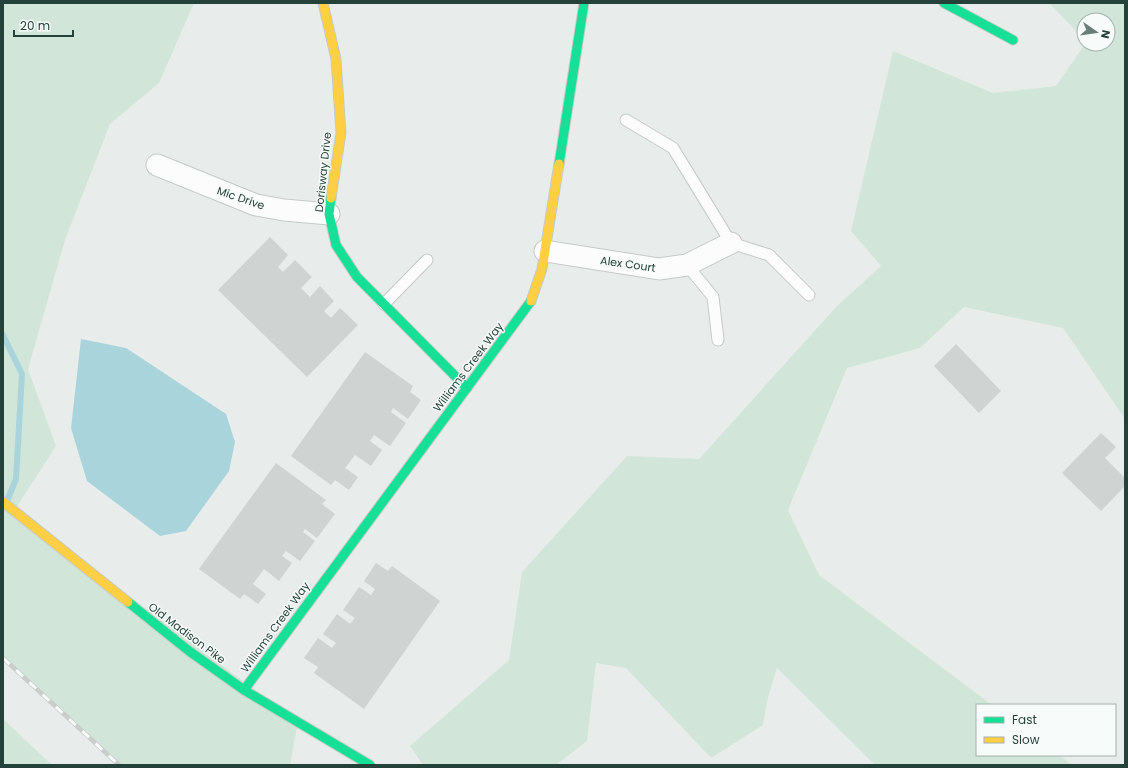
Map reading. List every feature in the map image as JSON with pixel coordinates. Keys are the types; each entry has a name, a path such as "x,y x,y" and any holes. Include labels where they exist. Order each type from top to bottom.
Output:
{"street":[{"name":"Dorisway Drive","path":"323,3 336,60 341,133 329,214 336,245 357,277 467,388"},
{"name":"Williams Creek Way","path":"244,690 530,303 542,269 584,3"},
{"path":"944,3 1014,40"},
{"name":"Mic Drive","path":"158,165 256,205 284,210 329,214"},
{"name":"Alex Court","path":"545,251 659,269 687,265 731,243"},
{"name":"Old Madison Pike","path":"3,502 189,651 244,690 370,765"}],"lane":[{"path":"626,120 673,148 731,243 769,255 809,295"},
{"path":"384,304 427,260"},
{"path":"687,265 713,297 718,340"}],"green space":[{"path":"3,3 194,3 159,83 110,124 65,240 28,369 56,446 14,511 298,722 290,765 119,765 3,658"},
{"path":"1049,3 1125,3 1125,419 1063,328 964,307 920,348 847,368 788,510 819,575 991,704 976,704 976,756 1060,756 1071,764 875,765 777,668 768,697 763,725 711,758 626,668 596,663 587,741 556,765 423,765 410,746 509,660 522,572 627,456 699,459 836,307 881,266 851,231 893,51 993,93 1056,86 1079,52 1116,52 1116,12 1076,12 1076,31"},
{"path":"3,719 52,765 3,765"}],"water":[{"path":"81,339 126,348 226,414 235,442 229,471 186,531 160,536 87,481 71,428"}],"building":[{"path":"270,237 288,255 278,267 283,272 295,260 312,277 301,288 310,297 320,286 334,301 324,311 331,318 340,308 358,325 307,377 218,290"},
{"path":"956,344 1001,391 979,413 934,366"},
{"path":"365,352 413,386 410,392 421,400 408,419 393,408 391,412 406,423 390,446 374,435 370,441 382,450 371,466 355,455 345,468 358,477 349,490 335,480 331,485 291,456"},
{"path":"1101,433 1116,447 1105,458 1125,478 1125,486 1101,511 1062,473"},
{"path":"276,463 326,500 322,504 335,514 317,538 305,529 303,532 315,541 300,561 286,551 282,556 292,563 279,581 264,569 253,584 266,594 258,604 244,594 240,599 199,569"},
{"path":"376,563 388,571 392,566 440,601 364,709 314,673 318,667 304,658 318,638 332,648 336,643 323,634 337,614 350,624 355,618 343,610 359,587 371,595 375,589 364,581"}],"waterway":[{"path":"3,335 22,374 16,479 7,501"}],"railway":[{"path":"3,658 119,765"}],"traffic: fast":[{"path":"559,164 584,3"},
{"path":"944,3 1013,40"},
{"path":"331,198 329,214 336,245 357,277 467,388"},
{"path":"244,690 531,301"},
{"path":"128,602 189,651 244,690 370,765"}],"traffic: slow":[{"path":"323,3 336,59 341,133 331,198"},
{"path":"531,301 542,269 559,164"},
{"path":"3,502 128,602"}]}
